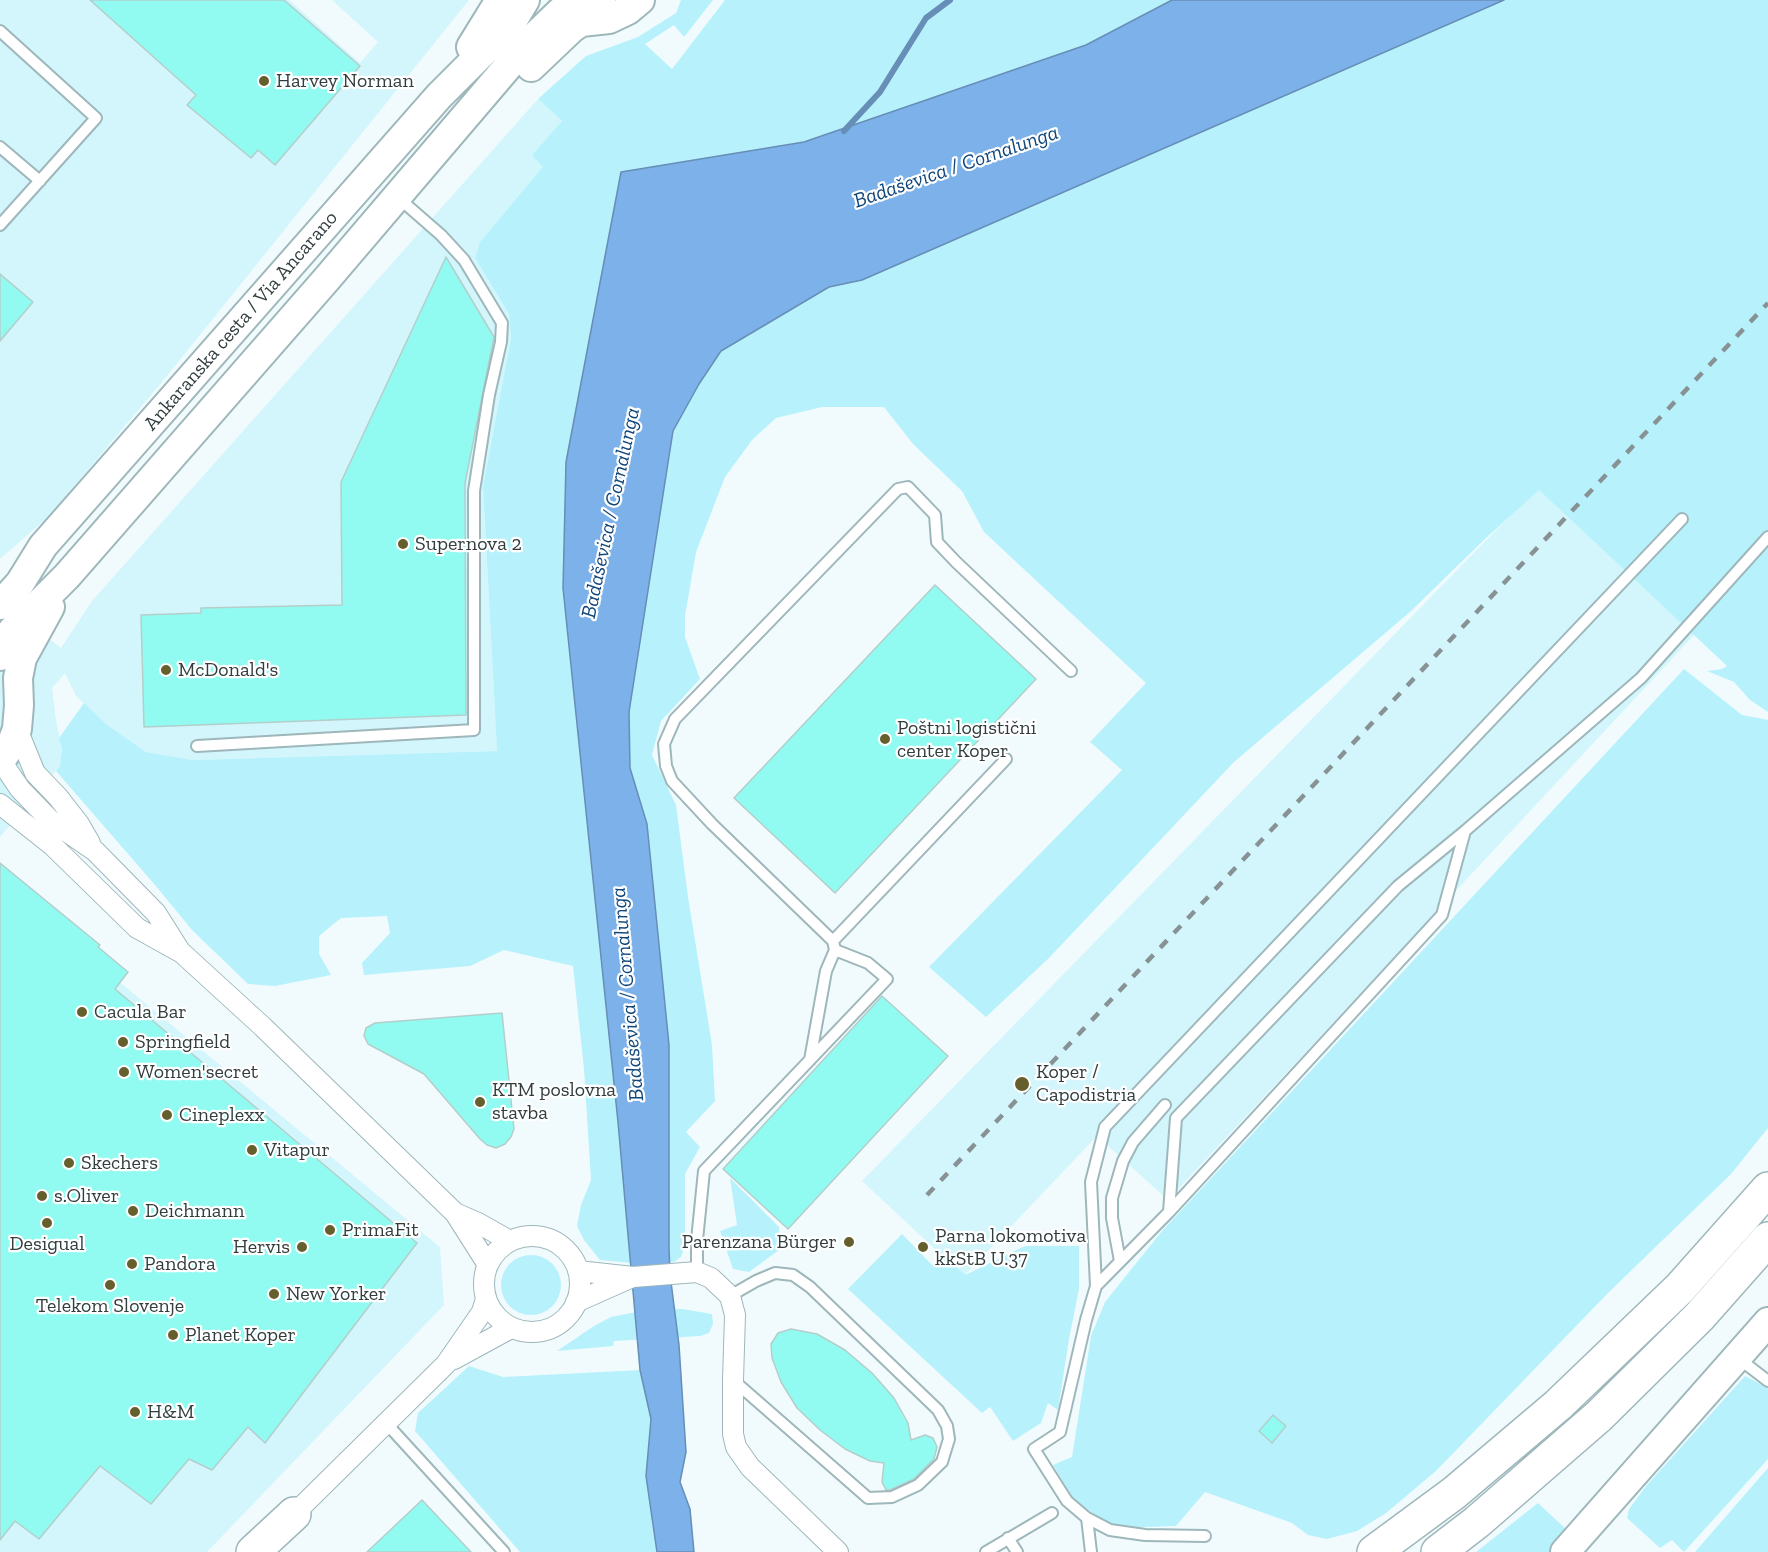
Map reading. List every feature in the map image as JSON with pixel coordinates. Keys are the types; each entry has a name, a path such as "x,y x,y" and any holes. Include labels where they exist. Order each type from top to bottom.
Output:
{"highway":[{"path":"1374,1552 1454,1493 1558,1405 1680,1288 1768,1190"},
{"path":"1438,1552 1478,1522 1599,1416 1698,1317 1768,1239"},
{"path":"253,1552 294,1514"}],"street":[{"path":"439,96 500,0"},
{"path":"439,96 510,26 525,0"},
{"path":"325,280 527,44 563,11 601,0"},
{"path":"563,11 609,19 628,10 640,0"},
{"path":"325,280 543,54 563,11"},
{"name":"Ankaranska cesta / Via Ancarano","path":"0,605 20,583 43,546 439,96"},
{"name":"Ankaranska cesta / Via Ancarano","path":"0,656 12,631 67,576 325,280"},
{"name":"Ankaranska cesta / Via Ancarano","path":"0,577 13,564 43,546"},
{"name":"Ankaranska cesta / Via Ancarano","path":"9,723 19,705 18,678 22,658 67,576"},
{"path":"0,694 9,723 35,773 79,824 95,851"},
{"path":"9,723 11,745 1,759 20,789 50,820 95,851 156,913 182,953"},
{"path":"0,804 52,846 137,928 182,953 263,1027 455,1213 488,1265"},
{"path":"455,1213 510,1241"},
{"path":"294,1514 446,1364 482,1312 486,1299 484,1279 488,1265 497,1251 517,1238 534,1236 545,1238 565,1249 573,1259 578,1271 580,1287 576,1302 565,1318 549,1329 530,1332 511,1328 496,1316 486,1299"},
{"path":"578,1271 633,1277 697,1272 711,1278 730,1296 735,1315 733,1434 736,1447 750,1467 838,1552"},
{"path":"576,1302 633,1277"},
{"path":"1565,1552 1768,1322"},
{"path":"446,1364 511,1328"}],"lane":[{"path":"0,31 96,118 0,225"},
{"path":"0,147 40,181"},
{"path":"197,746 474,730 474,491 489,395 501,342 502,323 464,260 441,235 402,201"},
{"path":"697,1272 697,1240 704,1171 887,979 868,963 834,945 672,782 666,766 664,744 675,719 898,489 908,487 935,515 937,542 1071,671"},
{"path":"1205,1536 1144,1535 1110,1530 1087,1518 1067,1501 1034,1449 1060,1432 1096,1286 1091,1182 1105,1127 1682,519"},
{"path":"1169,1212 1176,1119 1398,886 1641,678 1768,537"},
{"path":"810,1060 826,970 834,945 1006,759"},
{"path":"1096,1286 1169,1212 1442,915 1465,831"},
{"path":"1120,1261 1112,1218 1112,1198 1123,1161 1133,1142 1165,1105"},
{"path":"730,1296 756,1281 775,1274 793,1275 810,1287 938,1410 947,1426 949,1438 942,1462 918,1485 892,1497 868,1498 733,1380"},
{"path":"1737,1358 1768,1381"},
{"path":"386,1423 504,1552"},
{"path":"986,1552 1052,1513"},
{"path":"271,1552 294,1514"},
{"path":"1087,1518 1091,1552"},
{"path":"1008,1538 1017,1552"}],"shaded area":[{"path":"0,0 289,0 360,63 378,42 332,0 469,0 167,376 49,516 0,559"},
{"path":"681,0 713,0 684,37 674,25 645,44 672,69 725,0 1768,0 1768,712 1750,700 1734,682 1707,671 1727,666 1539,490 1410,612 1234,762 1049,958 986,1017 929,967 1122,770 1090,742 1146,683 984,532 962,491 913,444 884,407 822,407 776,418 752,440 725,477 696,552 685,616 685,637 700,679 661,721 652,755 676,805 712,1045 715,1101 686,1132 700,1147 685,1174 685,1244 681,1257 674,1262 631,1263 600,1260 584,1240 577,1226 581,1205 591,1180 584,1069 573,966 504,950 470,966 364,975 362,963 390,933 387,916 341,918 319,936 319,954 331,975 275,986 248,984 192,930 56,771 60,766 62,749 59,738 84,703 106,724 146,752 193,760 497,751 483,486 511,338 509,314 475,258 480,242 543,167 532,155 562,121 538,99 586,56 638,37 676,13"},
{"path":"538,99 562,121 532,155 544,167 480,242 475,258 509,314 511,338 483,486 497,751 193,760 146,752 106,724 76,696 65,673 52,688 62,749 60,766 0,837 0,602 61,648 92,601"},
{"path":"1537,488 1694,635 1168,1200 1097,1136 964,1276 862,1181"},
{"path":"1684,669 1742,715 1768,720 1768,1128 1731,1174 1608,1293 1436,1471 1386,1513 1357,1531 1327,1539 1308,1535 1292,1523 1205,1492 1176,1526 1122,1528 1099,1518 1073,1498 1053,1465 1072,1457 1091,1336 1105,1302 1162,1231"},
{"name":"Planet Koper","path":"0,883 440,1247 444,1305 207,1552 0,1552"},
{"path":"730,1178 779,1227 779,1250 749,1272 733,1269 720,1231 737,1225"},
{"path":"902,1234 933,1266 944,1257 965,1275 1025,1246 1079,1246 1079,1289 1058,1410 1048,1403 1041,1423 1013,1441 990,1407 982,1413 848,1289"},
{"path":"531,1255 552,1264 561,1285 552,1306 531,1315 510,1306 501,1285 510,1264"},
{"path":"682,1309 712,1314 713,1324 709,1333 700,1336 614,1341 613,1346 557,1351 611,1317 647,1310"},
{"path":"469,1366 503,1377 640,1370 651,1419 646,1476 657,1552 520,1552 415,1431 418,1413"},
{"path":"1745,1376 1768,1388 1768,1459 1684,1552 1672,1540 1660,1548 1627,1518 1629,1509 1647,1485"},
{"path":"1768,1468 1768,1552 1695,1552"},
{"path":"1538,1503 1567,1530 1549,1552 1476,1552"}],"water":[{"name":"Badaševica / Cornalunga","path":"1172,0 1504,0 862,280 829,287 721,351 699,384 673,431 629,712 630,768 647,824 669,1045 670,1274 679,1345 686,1452 680,1482 690,1509 694,1552 657,1552 646,1476 651,1419 640,1370 618,1122 563,588 566,462 621,172 804,142 1086,45"}],"building":[{"name":"Harvey Norman","path":"90,0 284,0 360,66 275,165 258,150 251,158 187,105 196,95"},
{"name":"Supernova 2","path":"446,257 494,337 465,483 466,715 144,727 141,615 201,613 201,608 342,605 341,482"},
{"path":"0,274 33,302 0,341"},
{"name":"Poštni logistični center Koper","path":"935,585 1036,679 835,893 734,798"},
{"name":"Planet Koper","path":"0,863 100,945 98,947 128,972 115,989 417,1243 265,1443 248,1427 212,1470 189,1459 151,1504 100,1466 39,1539 15,1521 0,1540"},
{"path":"882,996 948,1056 788,1229 723,1169"},
{"name":"KTM poslovna stavba","path":"502,1013 514,1129 505,1144 496,1148 480,1139 424,1074 368,1044 364,1036 366,1028 375,1023"},
{"path":"791,1329 817,1334 845,1350 872,1373 894,1398 908,1423 911,1440 925,1435 933,1438 937,1447 934,1459 914,1479 886,1490 882,1482 884,1463 870,1461 845,1449 797,1408 781,1382 772,1358 771,1344 778,1333"},
{"path":"1273,1415 1286,1426 1272,1443 1259,1431"},
{"path":"422,1500 471,1552 367,1552"}],"waterway":[{"path":"844,131 880,92 926,18 950,0"}],"railway":[{"path":"927,1195 1768,303"}],"place":[{"name":"Harvey Norman","path":"264,81"},
{"name":"Supernova 2","path":"403,544"},
{"name":"McDonald's","path":"166,670"},
{"name":"Poštni logistični center Koper","path":"885,739"},
{"name":"Cacula Bar","path":"82,1012"},
{"name":"Springfield","path":"123,1042"},
{"name":"Women'secret","path":"124,1072"},
{"name":"Koper / Capodistria","path":"1022,1084"},
{"name":"KTM poslovna stavba","path":"480,1102"},
{"name":"Cineplexx","path":"167,1115"},
{"name":"Vitapur","path":"252,1150"},
{"name":"Skechers","path":"69,1163"},
{"name":"s.Oliver","path":"42,1196"},
{"name":"Deichmann","path":"133,1211"},
{"name":"Desigual","path":"47,1223"},
{"name":"PrimaFit","path":"330,1230"},
{"name":"Parenzana Bürger","path":"849,1242"},
{"name":"Hervis","path":"302,1247"},
{"name":"Parna lokomotiva kkStB U.37","path":"923,1247"},
{"name":"Pandora","path":"132,1264"},
{"name":"Telekom Slovenje","path":"110,1285"},
{"name":"New Yorker","path":"274,1294"},
{"name":"Planet Koper","path":"173,1335"},
{"name":"H&M","path":"135,1412"}]}
